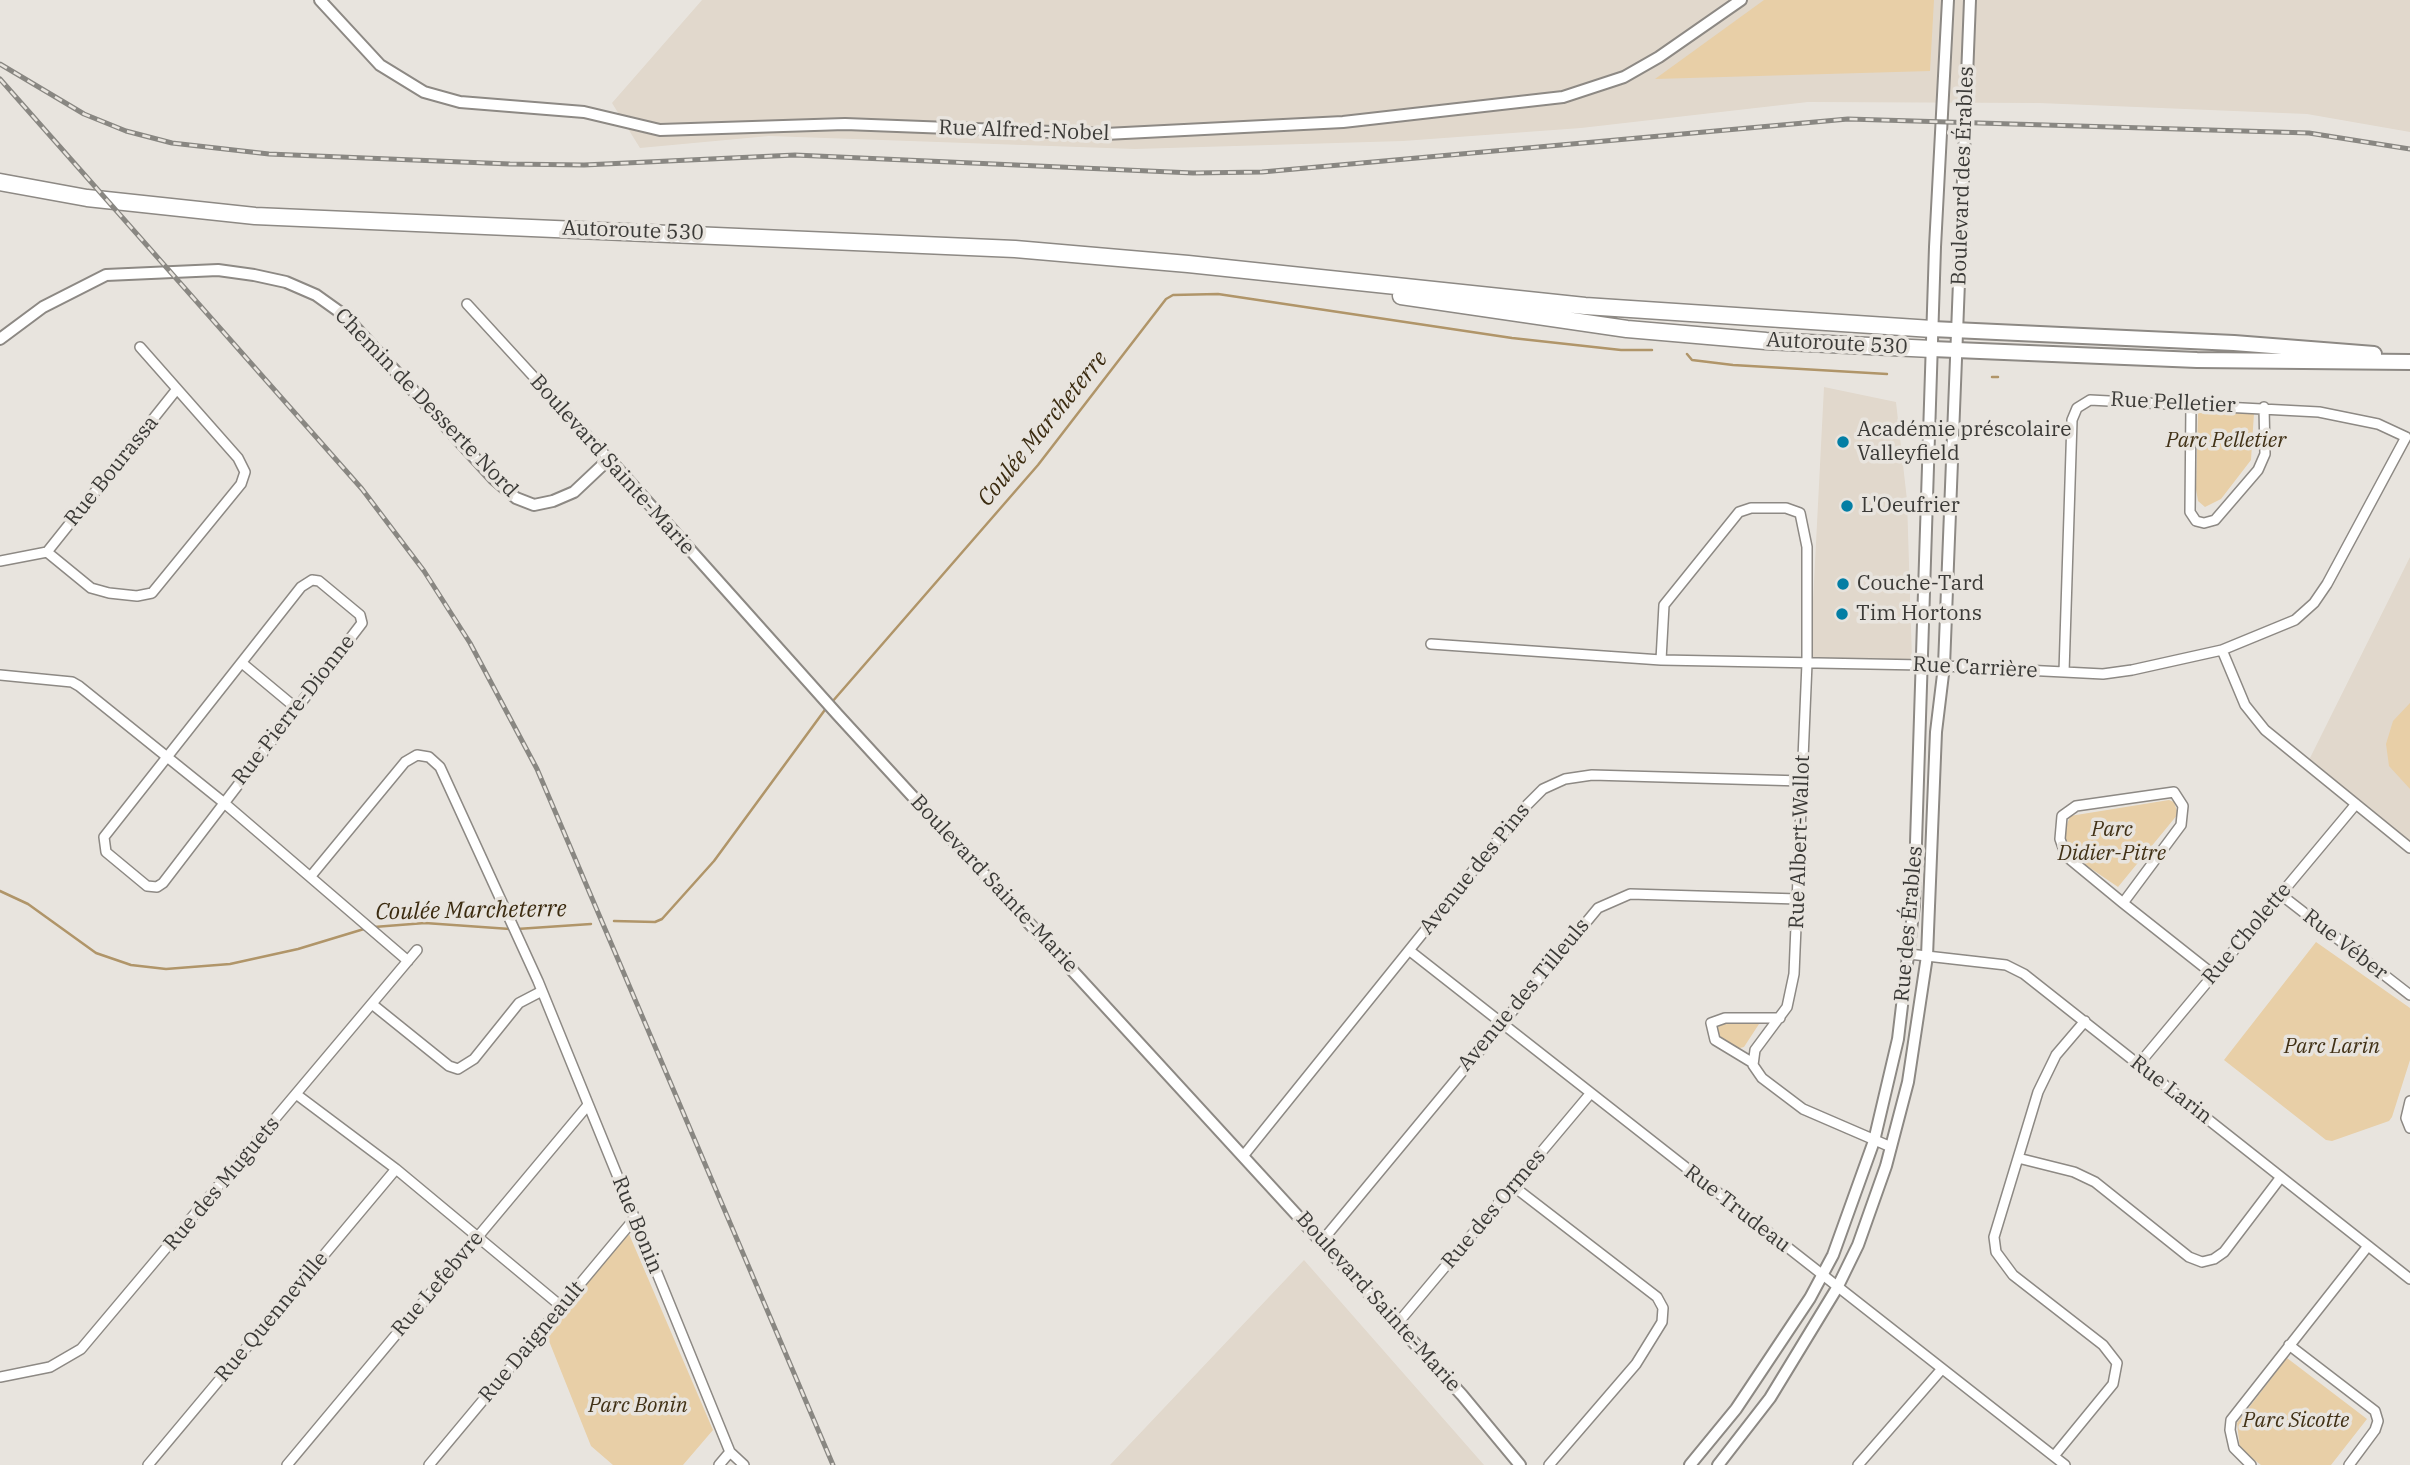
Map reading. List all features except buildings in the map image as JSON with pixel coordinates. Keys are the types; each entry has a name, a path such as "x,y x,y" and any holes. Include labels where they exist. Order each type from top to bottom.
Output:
{"highway":[{"name":"Autoroute 530","path":"0,182 123,203 255,216 964,246 1268,272 1585,306 1932,329 2234,343 2410,356"},
{"name":"Autoroute 530","path":"1268,272 1474,309 1627,329 1766,341 1954,352 2252,361 2410,362"}],"street":[{"name":"Rue Alfred-Nobel","path":"320,0 380,65 424,92 460,102 584,112 660,130 845,124 1105,134 1343,122 1563,96 1624,77 1659,57 1741,0"},
{"name":"Boulevard des Érables","path":"1932,329 1948,0"},
{"name":"Boulevard des Érables","path":"1954,352 1960,293 1970,0"},
{"name":"Chemin de Desserte Nord","path":"0,339 43,307 106,275 218,270 254,275 286,282 316,295 344,315 494,479 516,498 534,505 553,501 573,492 609,459"},
{"name":"Boulevard Sainte-Marie","path":"467,304 837,714 1244,1155 1520,1465"},
{"name":"Rue des Érables","path":"1690,1465 1736,1409 1823,1277 1874,1141 1898,1039 1914,905 1932,329"},
{"path":"0,561 47,552 91,588 109,593 152,593 241,484 245,472 238,458 140,347"},
{"name":"Rue des Érables","path":"1718,1465 1770,1398 1837,1288 1858,1245 1891,1147 1908,1082 1927,956 1936,732 1944,666 1954,352"},
{"name":"Rue Bourassa","path":"47,552 177,389"},
{"name":"Rue Pelletier","path":"2064,672 2072,419 2077,408 2090,400 2264,407 2319,412 2378,424 2406,437"},
{"path":"2191,404 2190,512 2196,521 2204,523 2215,520 2258,470 2264,454 2264,407"},
{"name":"Rue Carrière","path":"1432,644 1661,660 1922,665 2103,674 2132,670 2222,650 2295,620 2314,603 2406,437"},
{"name":"Rue Albert-Wallot","path":"1661,660 1664,605 1739,512 1751,508 1786,508 1800,513 1807,547 1807,663 1794,974 1787,1007 1755,1050 1753,1063"},
{"name":"Rue Pierre-Dionne","path":"309,580 319,581 360,615 361,625 161,885 152,888 106,852 103,842 242,663 309,580"},
{"path":"2222,650 2245,705 2265,730 2410,848"},
{"path":"242,663 296,708"},
{"path":"0,675 72,682 223,802 408,961"},
{"name":"Rue Bonin","path":"311,876 405,762 417,755 429,757 440,767 538,981 730,1452 744,1465"},
{"name":"Avenue des Pins","path":"1244,1155 1522,810 1543,789 1553,783 1592,775 1802,781"},
{"path":"2123,903 2181,825 2183,806 2174,792 2076,806 2062,816 2060,839 2066,856 2123,903 2214,975"},
{"name":"Rue Cholette","path":"2138,1065 2356,804"},
{"name":"Avenue des Tilleuls","path":"1322,1241 1590,914 1618,897 1642,894 1798,900"},
{"name":"Rue Véber","path":"2280,894 2410,995"},
{"name":"Rue des Muguets","path":"0,1377 50,1367 81,1349 417,950"},
{"name":"Rue Trudeau","path":"1410,951 2065,1465"},
{"name":"Rue Larin","path":"1909,954 2006,965 2024,974 2410,1279"},
{"path":"372,1004 449,1066 458,1069 474,1059 519,1003 542,991"},
{"path":"1780,1018 1725,1018 1711,1023 1715,1040 1753,1063 1762,1078 1803,1109 1891,1147"},
{"path":"2054,1456 2113,1384 2117,1363 2103,1345 2013,1275 1996,1252 1994,1237 2046,1073 2056,1055 2085,1021"},
{"path":"296,1094 396,1169 562,1307"},
{"name":"Rue des Ormes","path":"1397,1324 1590,1094"},
{"path":"2410,1101 2406,1118 2410,1128"},
{"name":"Rue Lefebvre","path":"288,1465 588,1105"},
{"path":"2018,1157 2074,1172 2095,1182 2189,1257 2202,1262 2214,1259 2224,1252 2281,1177"},
{"name":"Rue Quenneville","path":"148,1465 396,1169"},
{"path":"1513,1186 1657,1297 1663,1308 1662,1322 1636,1364 1549,1465"},
{"name":"Rue Daigneault","path":"429,1465 635,1218"},
{"path":"2251,1465 2234,1448 2231,1420 2368,1246"},
{"path":"2289,1345 2375,1411 2378,1421 2375,1430 2349,1465"},
{"path":"1861,1464 1941,1370"},
{"path":"719,1465 730,1452"}],"shaded area":[{"path":"702,0 2410,0 2410,132 2307,114 2039,103 1808,102 1581,128 1403,141 1135,149 769,136 640,148 612,103"},
{"path":"1824,387 1896,402 1907,500 1912,660 1810,660"},
{"path":"2410,557 2410,841 2309,760"},
{"path":"1304,1260 1484,1465 1110,1465"}],"green space":[{"path":"1764,0 1934,0 1930,71 1655,79"},
{"name":"Parc Pelletier","path":"2198,413 2254,413 2251,460 2221,499 2205,507 2198,501 2196,489"},
{"path":"2410,703 2410,789 2389,766 2386,744 2393,721"},
{"name":"Parc Didier-Pitre","path":"2169,800 2174,802 2178,814 2118,887 2071,855 2064,833 2070,816"},
{"name":"Parc Larin","path":"2316,942 2410,1008 2410,1060 2392,1117 2389,1121 2332,1141 2326,1140 2224,1060"},
{"path":"1725,1022 1759,1024 1744,1047 1736,1049 1719,1038 1718,1027"},
{"name":"Parc Bonin","path":"629,1234 713,1430 683,1465 613,1465 591,1446 545,1331"},
{"name":"Parc Sicotte","path":"2287,1358 2367,1419 2331,1465 2261,1465 2240,1449 2237,1423"}],"waterway":[{"name":"Coulée Marcheterre","path":"832,702 1038,465 1166,299 1173,295 1218,294 1512,338 1621,350 1652,350"},
{"name":"Coulée Marcheterre","path":"1687,354 1692,360 1733,365 1887,374"},
{"name":"Coulée Marcheterre","path":"1992,377 1998,377"},
{"name":"Coulée Marcheterre","path":"614,921 655,922 662,919 714,861 827,707"},
{"name":"Coulée Marcheterre","path":"0,891 28,904 96,953 131,965 166,969 230,964 298,949 364,929"},
{"name":"Coulée Marcheterre","path":"374,927 425,923 510,929"},
{"name":"Coulée Marcheterre","path":"517,929 591,924"}],"railway":[{"path":"0,64 84,114 126,131 172,143 269,154 510,164 584,165 795,155 1193,173 1262,172 1848,119 2309,133 2410,149"},
{"path":"0,79 362,489 424,571 470,643 537,769 833,1465"}],"place":[{"name":"Académie préscolaire Valleyfield","path":"1843,442"},
{"name":"L'Oeufrier","path":"1847,506"},
{"name":"Couche-Tard","path":"1843,584"},
{"name":"Tim Hortons","path":"1842,614"}]}
